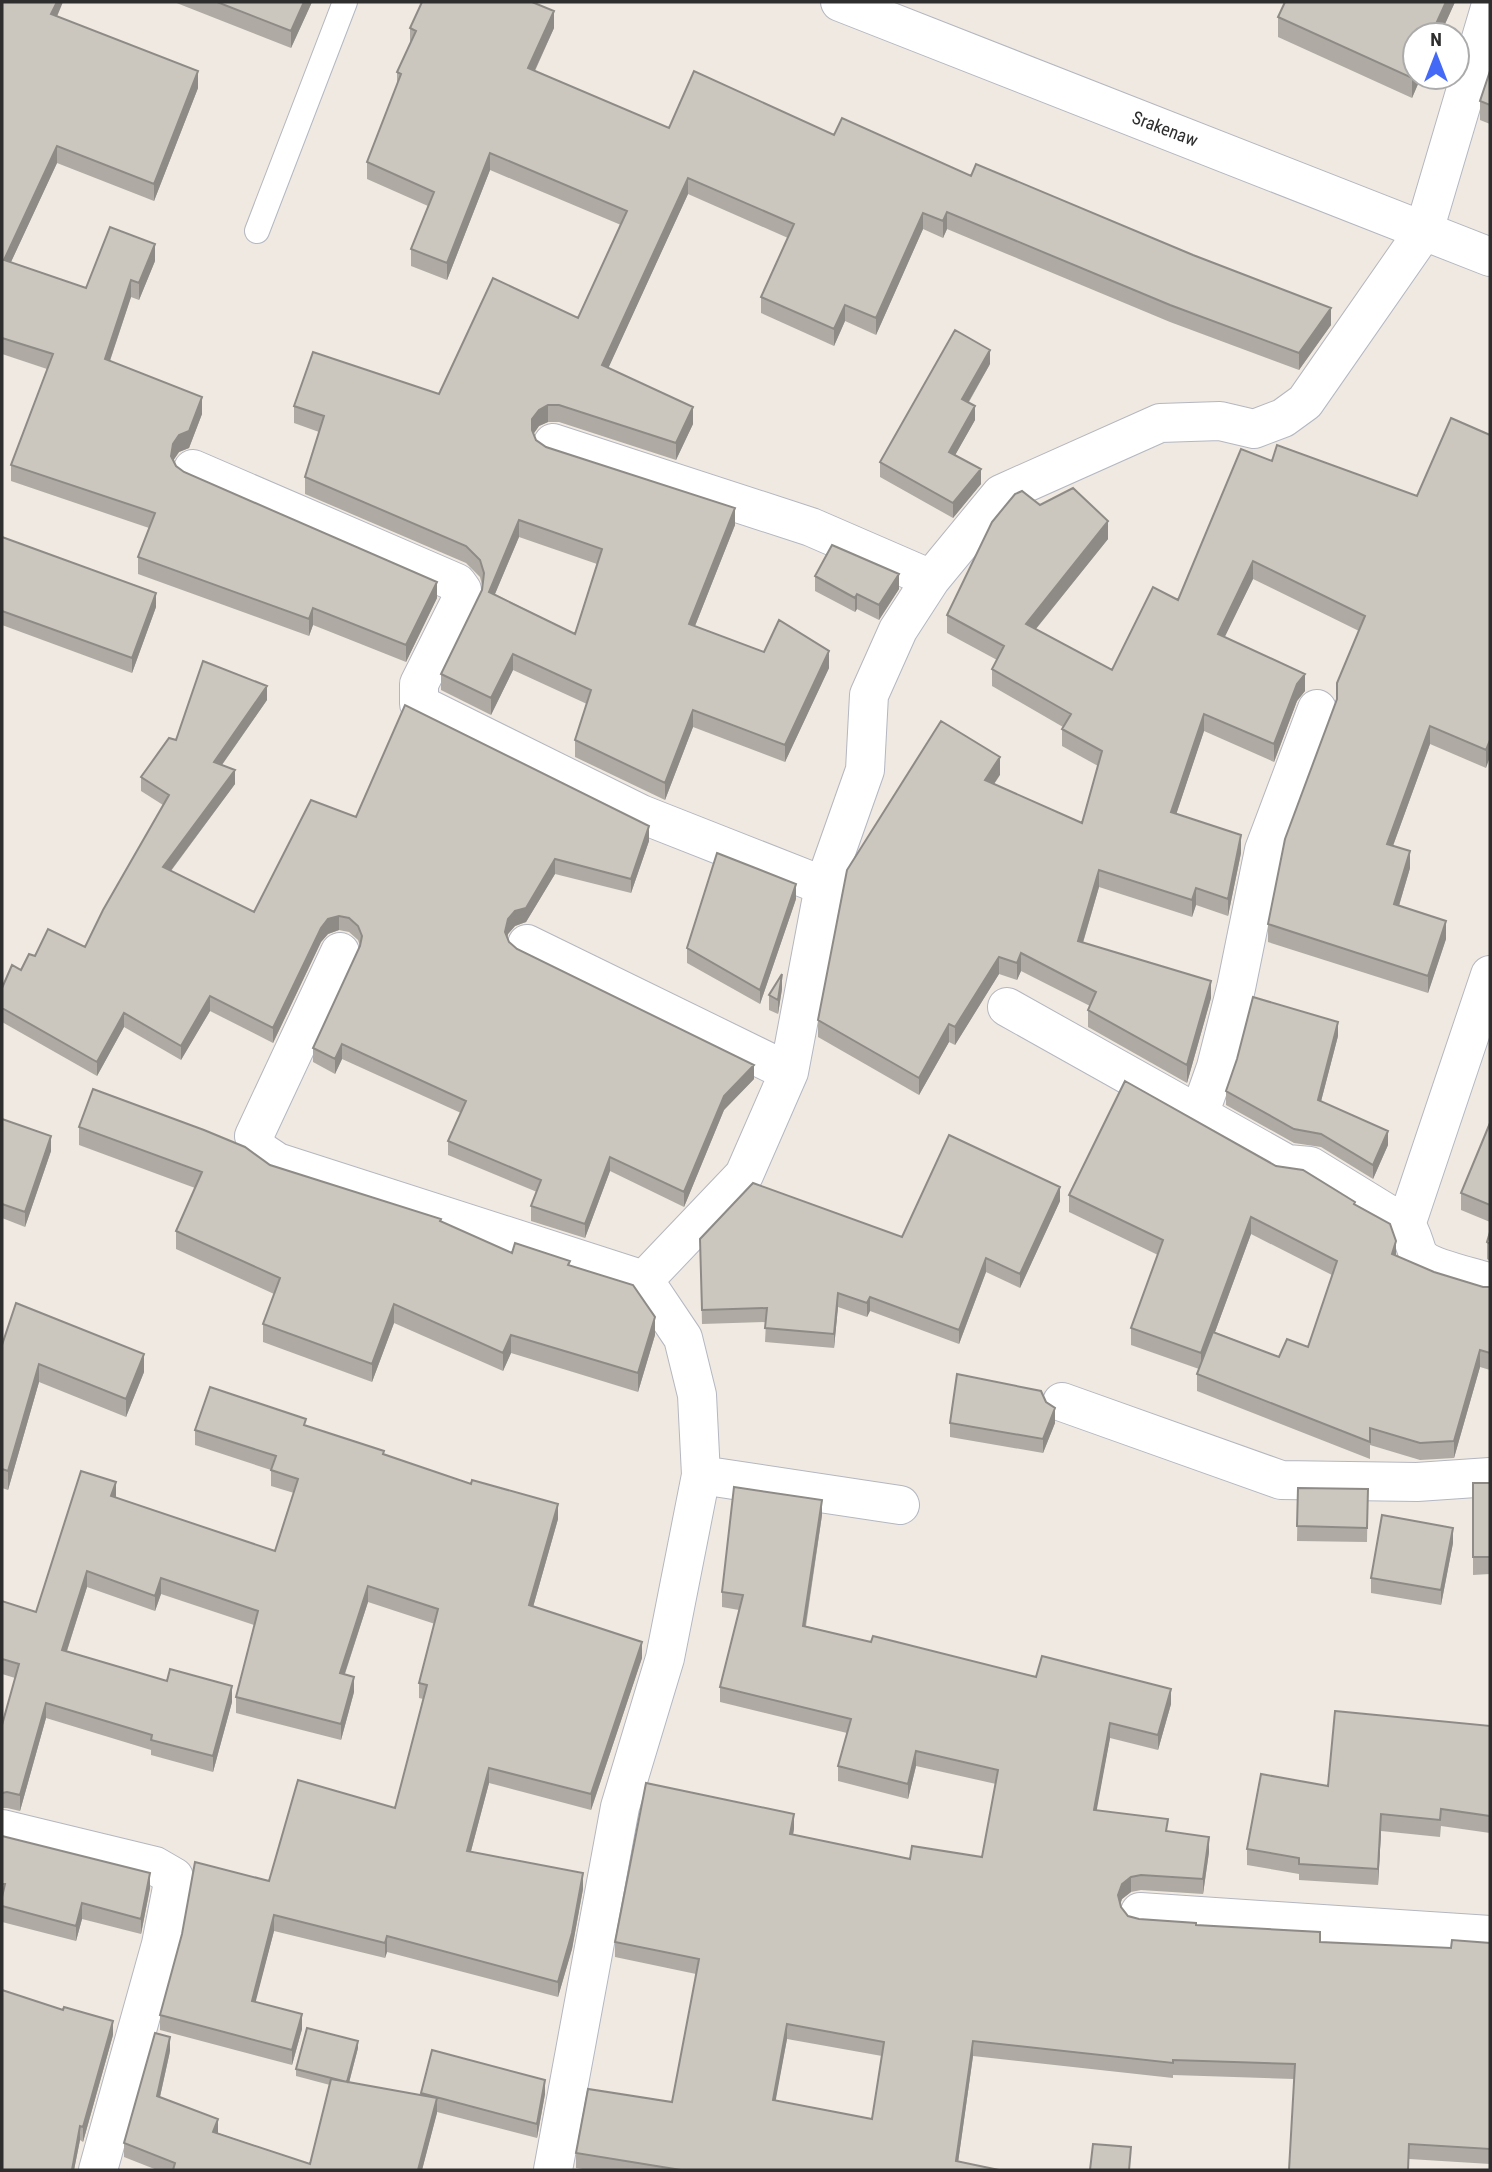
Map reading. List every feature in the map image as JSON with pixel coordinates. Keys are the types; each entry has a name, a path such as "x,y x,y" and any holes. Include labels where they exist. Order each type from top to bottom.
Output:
{"street":[{"name":"Srakenaw","path":"840,2 1490,257"},
{"path":"644,1280 744,1175 789,1072 824,886 865,770 869,695 898,630 931,579 1001,494 1160,423 1220,421 1254,429 1283,418 1305,402 1424,231 1490,8"},
{"path":"553,443 811,527 931,579"},
{"path":"193,469 457,583 462,590 462,598 419,684 419,704 641,814 824,886"},
{"path":"1199,1115 1216,1067 1236,988 1264,850 1317,709"},
{"path":"527,944 789,1072"},
{"path":"340,952 254,1136 259,1150 277,1162 644,1280 683,1338 696,1395 701,1475 665,1658 620,1807 553,2170"},
{"path":"1406,1225 1490,975"},
{"path":"1007,1007 1287,1164 1310,1166 1406,1225 1414,1236 1418,1254 1428,1262 1490,1283"},
{"path":"1062,1402 1281,1480 1417,1482 1490,1477"},
{"path":"701,1475 900,1505"},
{"path":"2,1829 155,1866 174,1877 161,1944 98,2170"},
{"path":"1140,1912 1490,1935"}],"lane":[{"path":"257,231 345,2"}],"building":[{"path":"2,2 57,2 51,14 198,71 154,184 57,146 4,260 86,288 110,227 155,244 139,283 131,280 105,359 202,397 189,431 179,435 173,444 171,456 176,466 184,472 437,582 406,645 313,608 309,619 138,557 155,513 11,465 53,354 2,338"},
{"path":"217,2 304,2 291,31"},
{"path":"422,2 532,2 554,11 528,68 669,128 694,71 834,135 842,118 971,176 976,164 1193,255 1331,308 1299,353 1170,305 947,212 943,221 923,213 876,318 845,305 834,329 761,297 794,224 688,178 602,365 693,407 676,443 559,405 548,405 539,410 532,419 532,430 536,440 546,447 735,508 689,624 764,652 779,620 829,651 785,745 693,710 665,783 575,740 591,690 513,654 491,698 441,674 482,590 484,573 480,560 466,546 305,477 324,416 294,406 313,352 439,394 493,278 578,318 627,211 490,153 447,263 411,249 434,192 367,162 401,74 397,72 416,31 410,28","holes":["519,520 602,549 575,634 489,592"]},
{"path":"1285,2 1446,2 1437,21 1401,21 1401,73 1278,17"},
{"path":"1490,71 1490,105 1480,101"},
{"path":"955,330 990,350 962,399 975,406 949,452 981,469 953,503 880,462"},
{"path":"1451,418 1490,435 1490,740 1486,750 1430,726 1387,844 1410,851 1394,904 1446,921 1428,976 1268,924 1285,839 1337,699 1337,683 1365,616 1253,561 1218,634 1305,674 1297,684 1274,744 1204,714 1171,812 1241,835 1228,899 1196,888 1192,900 1099,870 1078,941 1211,981 1187,1065 1088,1010 1096,992 1021,953 1017,963 999,957 955,1027 949,1024 919,1078 818,1020 847,870 941,721 1000,757 985,780 1082,823 1102,751 1062,729 1071,714 992,669 1004,646 947,615 992,522 1015,494 1022,491 1040,505 1073,488 1108,521 1026,624 1112,670 1153,587 1178,600 1241,449 1272,461 1277,445 1417,496"},
{"path":"2,537 156,593 132,658 2,611"},
{"path":"832,545 899,574 879,605 857,594 855,598 815,576"},
{"path":"203,661 267,686 214,762 235,770 163,867 254,912 311,800 356,817 405,705 649,826 631,879 555,859 526,908 515,911 508,919 505,932 509,942 517,949 754,1065 724,1096 684,1192 610,1157 585,1224 531,1206 541,1180 448,1141 466,1101 342,1044 335,1059 313,1048 360,946 362,936 358,926 349,918 339,916 328,919 321,928 273,1028 210,996 181,1046 124,1013 97,1062 2,1008 2,988 12,965 21,970 29,954 35,956 48,929 85,947 103,910 169,795 141,777 169,738 176,740"},
{"path":"717,853 796,884 760,990 687,948"},
{"path":"782,974 778,1000 769,995"},
{"path":"1253,997 1338,1022 1318,1100 1388,1131 1373,1165 1321,1134 1294,1129 1226,1091"},
{"path":"1125,1081 1276,1166 1303,1170 1390,1224 1396,1241 1392,1254 1434,1272 1490,1287 1490,1353 1480,1350 1454,1441 1420,1443 1370,1428 1370,1442 1197,1374 1213,1332 1279,1357 1287,1339 1308,1347 1337,1261 1251,1217 1201,1353 1131,1328 1163,1240 1069,1195"},
{"path":"93,1089 245,1147 270,1165 441,1219 440,1221 512,1253 515,1243 570,1261 568,1265 633,1285 655,1317 638,1373 511,1335 503,1353 394,1304 372,1364 263,1324 280,1278 176,1231 202,1172 79,1127"},
{"path":"2,1119 51,1136 25,1212 2,1204"},
{"path":"1490,1123 1490,1205 1461,1193"},
{"path":"949,1135 1060,1187 1020,1274 986,1258 959,1330 870,1297 867,1303 838,1293 834,1334 765,1328 767,1308 702,1310 700,1239 753,1183 902,1237"},
{"path":"16,1303 144,1354 126,1399 39,1364 8,1471 2,1469 2,1345"},
{"path":"957,1374 1041,1391 1046,1402 1055,1408 1043,1439 950,1423"},
{"path":"210,1387 306,1419 304,1425 384,1451 383,1454 471,1484 472,1480 558,1504 529,1605 642,1642 591,1794 489,1768 467,1851 583,1873 572,1933 558,1982 387,1936 385,1943 274,1915 252,2001 302,2014 292,2050 160,2015 182,1934 195,1862 269,1881 298,1780 395,1808 427,1685 419,1683 438,1609 368,1586 340,1673 354,1677 341,1724 236,1697 258,1611 161,1578 155,1596 87,1571 62,1650 167,1681 170,1669 232,1686 213,1756 151,1740 152,1735 46,1703 20,1795 2,1793 2,1725 19,1664 2,1659 2,1601 36,1612 81,1471 116,1482 111,1496 275,1551 298,1479 271,1470 276,1456 195,1430"},
{"path":"1473,1483 1490,1483 1490,1557 1473,1557"},
{"path":"734,1487 822,1500 803,1626 871,1642 873,1636 1036,1677 1042,1656 1171,1689 1158,1735 1110,1723 1094,1810 1168,1819 1166,1831 1209,1837 1203,1879 1141,1875 1131,1877 1122,1884 1118,1895 1121,1907 1128,1916 1139,1919 1320,1932 1320,1942 1451,1948 1452,1940 1490,1943 1490,2149 1409,2144 1408,2170 1289,2170 1295,2064 1173,2060 1173,2063 973,2041 956,2161 999,2170 681,2170 576,2153 588,2089 672,2102 699,1959 615,1942 646,1783 794,1814 790,1834 910,1859 912,1846 982,1857 998,1770 916,1751 908,1784 838,1766 851,1719 720,1687 743,1595 722,1592","holes":["787,2024 884,2042 872,2119 773,2100"]},
{"path":"1298,1488 1368,1489 1367,1528 1297,1526"},
{"path":"1382,1515 1453,1528 1441,1590 1371,1578"},
{"path":"1335,1711 1490,1726 1490,1816 1441,1809 1440,1820 1381,1814 1378,1869 1299,1864 1299,1858 1247,1849 1261,1774 1328,1786"},
{"path":"2,1836 150,1873 141,1919 82,1903 76,1926 2,1906 5,1884 2,1884"},
{"path":"2,1990 63,2010 64,2007 113,2021 83,2127 80,2126 72,2170 2,2170"},
{"path":"307,2028 358,2041 347,2082 296,2069"},
{"path":"155,2033 170,2037 157,2096 218,2119 213,2132 310,2164 331,2079 437,2098 418,2170 173,2170 175,2163 124,2143"},
{"path":"432,2050 545,2080 537,2124 421,2093"},
{"path":"1093,2144 1131,2147 1129,2170 1090,2170"}]}
